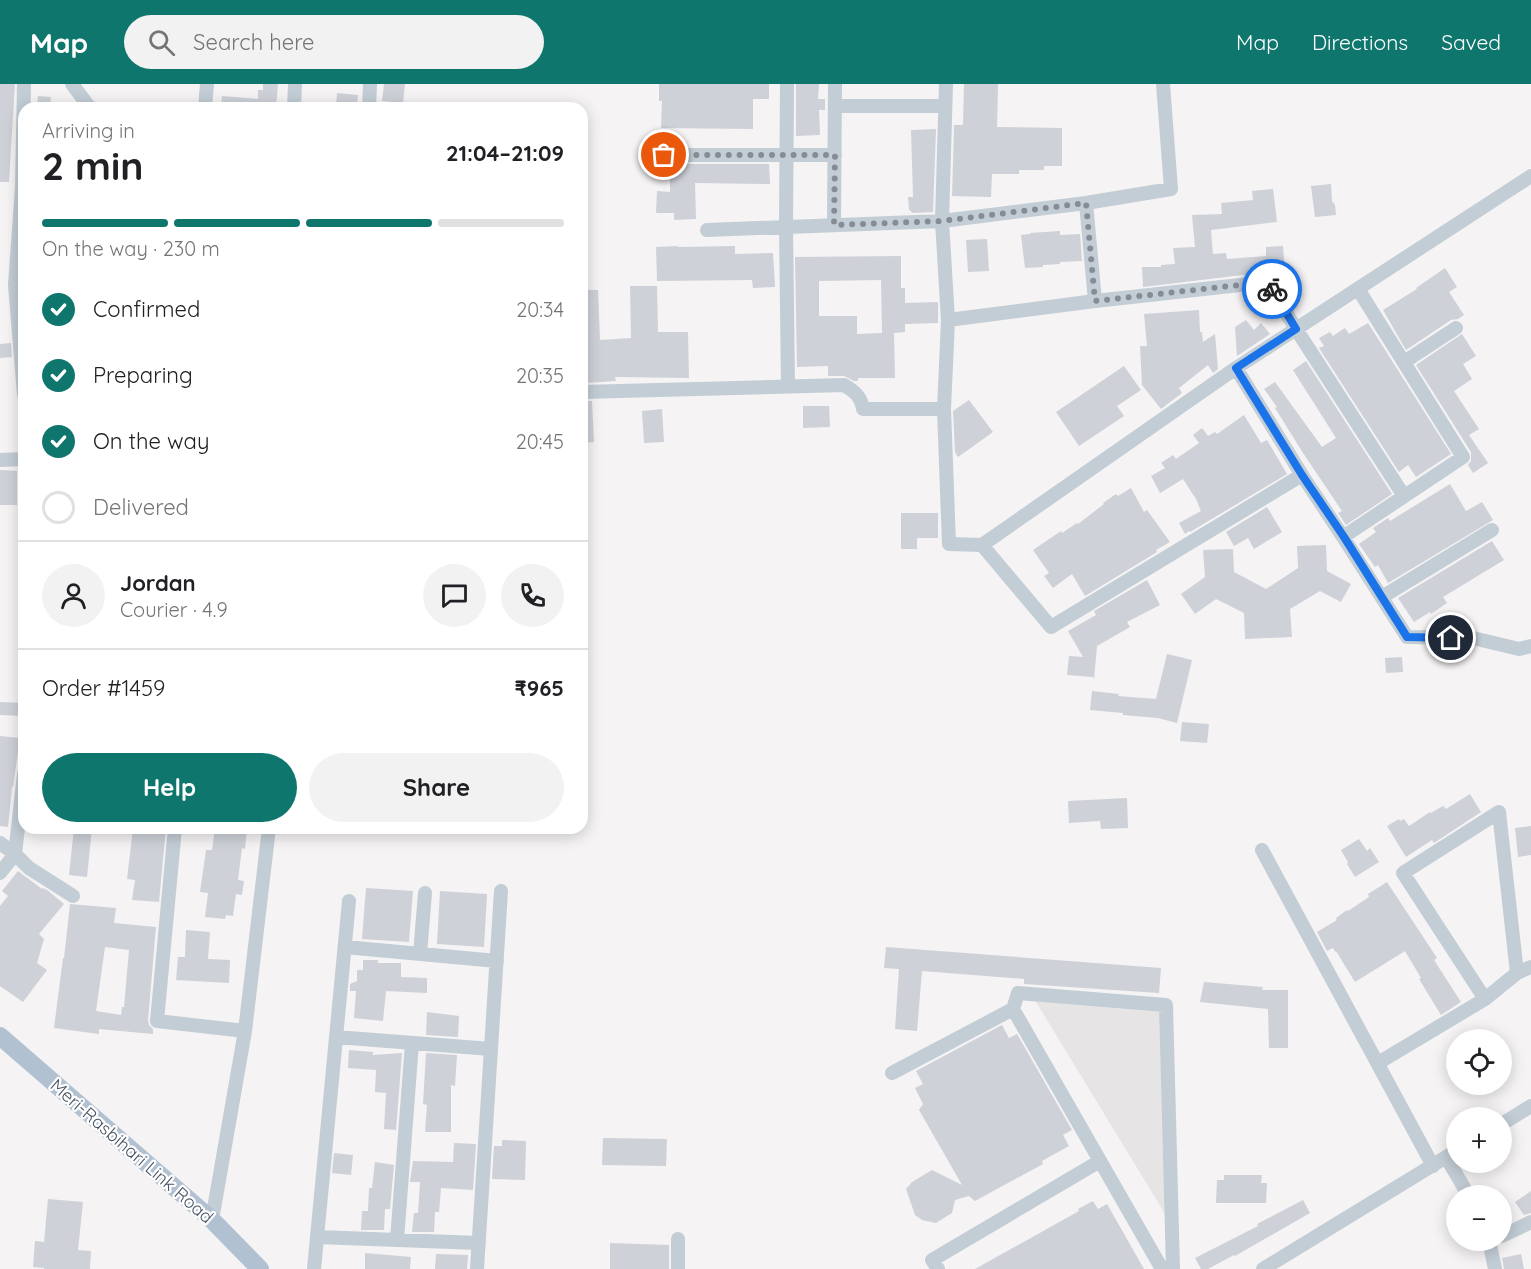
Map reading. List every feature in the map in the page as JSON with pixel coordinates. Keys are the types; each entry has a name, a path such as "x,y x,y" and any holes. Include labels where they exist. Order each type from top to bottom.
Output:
{"main road":[{"name":"Meri-Rasbihari Link Road","path":"0,1036 212,1220 260,1269"}],"street":[{"path":"24,84 24,102"},
{"path":"72,84 86,102"},
{"path":"206,102 207,84"},
{"path":"294,102 295,84"},
{"path":"369,102 370,84"},
{"path":"787,84 788,386"},
{"path":"834,225 835,84"},
{"path":"946,84 942,221 948,320 944,409 949,544 982,545 1236,368 1531,177"},
{"path":"707,230 942,221 1086,203 1171,189 1164,84"},
{"path":"835,106 945,106"},
{"path":"664,155 835,155"},
{"path":"1086,203 1095,301"},
{"path":"18,243 15,285 18,322"},
{"path":"948,320 1267,282 1404,496"},
{"path":"1344,537 1463,457 1358,289"},
{"path":"1404,362 1456,328"},
{"path":"1236,368 1407,637 1473,638 1519,649 1531,646"},
{"path":"588,392 844,385 855,392 863,409 944,409"},
{"path":"0,460 18,459"},
{"path":"982,545 1051,627 1302,475"},
{"path":"1382,597 1492,530"},
{"path":"1485,999 1402,873 1499,812 1517,973"},
{"path":"0,873 15,854 18,827"},
{"path":"174,834 157,1021 245,1031"},
{"path":"212,1220 245,1031 267,834"},
{"path":"0,843 29,868 73,896"},
{"path":"1262,850 1433,1166"},
{"path":"477,1269 501,891"},
{"path":"420,954 425,893"},
{"path":"314,1269 349,901"},
{"path":"345,947 497,961"},
{"path":"1378,1063 1485,999 1517,973 1531,967"},
{"path":"892,1073 1013,1008 1018,993 1166,1005 1173,1269"},
{"path":"1013,1008 1162,1269"},
{"path":"336,1036 491,1049"},
{"path":"397,1240 412,1043"},
{"path":"1512,1118 1531,1106"},
{"path":"1263,1269 1446,1157"},
{"path":"938,1269 932,1260 1100,1161"},
{"path":"1512,1231 1531,1222"},
{"path":"317,1237 479,1243"},
{"path":"678,1239 678,1269"},
{"path":"1494,1251 1495,1269"}],"shaded area":[{"path":"1030,992 1166,1005 1167,1217"}],"building":[{"path":"0,84 15,84 9,182 0,182"},
{"path":"263,84 278,84 276,102 222,102 222,96 258,99 258,90 263,90"},
{"path":"384,84 405,84 403,102 382,101"},
{"path":"659,84 769,84 769,99 753,99 753,129 661,128 662,101 659,101"},
{"path":"796,84 819,84 818,99 825,99 825,110 819,110 820,135 796,136"},
{"path":"964,84 998,84 997,127 1062,128 1062,166 1044,166 1044,170 1019,170 1019,174 992,174 991,197 952,196 954,125 963,125"},
{"path":"337,93 358,95 357,102 336,102"},
{"path":"38,96 51,97 51,102 38,102"},
{"path":"936,129 933,212 912,213 909,210 908,197 913,197 911,130"},
{"path":"670,164 769,164 770,184 695,183 696,219 674,220 674,213 656,213 657,191 670,192"},
{"path":"1331,184 1336,215 1315,217 1311,186"},
{"path":"1273,189 1277,222 1211,230 1213,254 1226,253 1227,259 1266,256 1266,247 1283,246 1285,270 1143,287 1142,267 1175,264 1173,248 1195,247 1192,215 1222,214 1221,203 1253,200 1252,191"},
{"path":"1060,231 1060,235 1080,234 1082,261 1025,268 1021,235"},
{"path":"987,239 989,271 968,272 966,240"},
{"path":"735,246 735,254 773,253 775,287 753,288 752,280 657,281 656,247"},
{"path":"901,256 901,288 905,288 905,303 938,302 938,323 905,324 905,332 894,333 895,378 858,378 858,381 854,381 844,376 828,376 828,366 797,367 795,257","holes":["881,280 882,333 857,334 857,316 819,316 819,281"]},
{"path":"1445,268 1457,287 1449,292 1464,315 1451,320 1406,350 1383,310"},
{"path":"630,286 657,286 658,332 688,332 689,378 615,377 616,381 588,383 588,290 598,290 600,340 631,338"},
{"path":"1199,310 1203,342 1215,334 1218,369 1213,373 1208,365 1179,388 1182,393 1161,409 1142,385 1140,346 1147,346 1144,314"},
{"path":"1246,320 1254,330 1261,323 1270,334 1237,356 1235,327"},
{"path":"1368,323 1451,454 1416,477 1408,465 1399,472 1319,348 1324,346 1319,338 1330,332 1333,336 1345,328 1349,334"},
{"path":"1462,334 1476,356 1463,364 1472,379 1454,391 1479,429 1469,435 1488,463 1473,473 1468,465 1471,461 1471,452 1416,365"},
{"path":"11,343 12,357 0,358 0,344"},
{"path":"1306,361 1392,494 1346,525 1338,513 1342,511 1264,389 1275,382 1322,447 1336,438 1293,370"},
{"path":"1124,366 1141,390 1117,406 1124,416 1079,446 1056,412"},
{"path":"969,400 993,432 958,457 955,452 953,411"},
{"path":"588,401 592,401 594,442 588,442"},
{"path":"803,406 829,406 830,427 803,428"},
{"path":"662,409 664,442 644,443 642,411"},
{"path":"1244,415 1261,443 1267,440 1287,474 1185,534 1179,523 1201,511 1196,499 1183,479 1160,493 1151,476 1165,468 1161,463 1173,455 1176,459 1199,443 1193,435 1202,428 1208,436 1215,432 1217,434"},
{"path":"0,470 17,471 17,505 0,505"},
{"path":"1450,484 1466,511 1482,502 1493,520 1388,583 1378,565 1375,567 1359,544 1376,532 1373,528 1388,518 1390,521"},
{"path":"1131,488 1144,512 1147,510 1170,542 1085,596 1072,574 1053,588 1044,576 1049,573 1033,550 1061,531 1062,533 1078,524 1116,494 1118,496"},
{"path":"1267,507 1282,532 1254,549 1248,538 1234,546 1226,532"},
{"path":"901,513 938,513 938,538 917,538 917,549 901,549"},
{"path":"1492,541 1504,560 1443,597 1447,603 1414,622 1398,598"},
{"path":"1326,545 1327,571 1351,584 1341,602 1320,591 1290,609 1292,637 1245,639 1244,613 1216,599 1195,614 1181,594 1205,577 1203,550 1233,549 1234,572 1266,589 1298,568 1297,546"},
{"path":"1147,580 1160,605 1127,622 1130,627 1097,646 1094,679 1093,677 1067,675 1069,656 1083,657 1068,631 1096,615 1094,611"},
{"path":"1167,654 1192,660 1177,723 1158,718 1090,710 1092,691 1156,699"},
{"path":"1402,657 1403,672 1386,673 1385,658"},
{"path":"0,702 18,703 18,716 0,715"},
{"path":"1182,722 1209,724 1207,743 1180,741"},
{"path":"0,736 18,738 8,827 0,826"},
{"path":"1470,794 1481,812 1434,843 1432,840 1406,857 1387,826 1399,819 1400,821 1404,819 1409,826 1430,812 1443,806 1446,809"},
{"path":"1127,798 1128,828 1101,829 1100,821 1069,823 1068,801"},
{"path":"1531,826 1531,855 1518,857 1515,828"},
{"path":"73,834 91,834 87,877 69,875"},
{"path":"132,834 165,834 159,902 132,900 135,880 127,879"},
{"path":"214,834 246,834 245,849 242,848 238,880 244,881 242,895 236,894 233,916 226,915 225,919 205,917 208,893 200,892 206,850 212,850"},
{"path":"1359,839 1367,851 1370,848 1379,862 1355,877 1341,850"},
{"path":"18,871 64,904 39,934 44,939 37,963 47,970 23,1002 0,986 0,906 8,896 2,891"},
{"path":"1387,882 1437,958 1434,960 1461,1002 1441,1015 1405,951 1355,982 1336,951 1333,948 1327,951 1317,932 1337,920 1336,918 1369,897 1368,894"},
{"path":"366,888 413,891 409,942 362,939"},
{"path":"440,891 487,894 484,947 437,944"},
{"path":"70,904 116,908 114,923 156,927 148,1020 153,1034 99,1029 99,1034 54,1028","holes":["105,947 129,950 124,1007 122,1007 121,1015 96,1011"]},
{"path":"186,930 210,932 208,959 230,960 229,983 176,980 178,957 185,957"},
{"path":"886,947 1161,968 1159,993 1024,984 1024,979 922,971 917,1031 895,1029 899,969 884,968"},
{"path":"363,960 378,960 378,963 401,963 401,977 427,978 427,993 386,991 383,1021 354,1018 356,991 350,991 350,984 357,981 357,970 363,970"},
{"path":"1204,982 1263,987 1262,990 1288,990 1288,1048 1269,1048 1268,1009 1200,1002"},
{"path":"427,1012 459,1016 458,1037 426,1035"},
{"path":"1002,1025 1009,1038 1017,1034 1072,1130 1063,1135 1069,1146 1042,1161 1043,1164 975,1201 969,1196 955,1200 952,1213 936,1223 922,1220 915,1215 906,1189 912,1182 932,1170 962,1185 919,1110 923,1104 915,1088 923,1084 916,1071"},
{"path":"349,1050 373,1052 373,1055 402,1053 396,1130 384,1129 386,1093 375,1092 376,1070 348,1068"},
{"path":"426,1053 457,1055 455,1086 451,1085 451,1132 425,1132 427,1105 423,1104"},
{"path":"603,1138 667,1139 666,1166 602,1165"},
{"path":"502,1140 526,1141 525,1180 492,1179 494,1146 502,1146"},
{"path":"454,1143 476,1144 473,1190 441,1188 439,1212 435,1212 434,1232 412,1232 414,1213 418,1213 420,1182 410,1182 413,1161 453,1162"},
{"path":"334,1153 353,1155 351,1175 332,1173"},
{"path":"375,1162 394,1165 390,1209 385,1209 384,1230 361,1230 362,1211 368,1211 369,1188 372,1188"},
{"path":"1224,1175 1262,1175 1261,1183 1267,1183 1266,1203 1216,1203 1217,1180 1224,1180"},
{"path":"1531,1191 1531,1213 1524,1215 1515,1202"},
{"path":"48,1199 83,1202 78,1250 91,1251 90,1269 33,1267 35,1241 44,1242"},
{"path":"1303,1200 1310,1213 1235,1256 1208,1269 1201,1269 1195,1258"},
{"path":"1093,1201 1098,1209 1107,1204 1144,1269 975,1269 1079,1211 1078,1209"},
{"path":"610,1243 669,1245 669,1269 610,1269"},
{"path":"365,1253 411,1257 410,1269 365,1269"},
{"path":"436,1254 468,1255 467,1269 435,1269"},
{"path":"1521,1254 1524,1269 1504,1269 1502,1258"}],"way so far":[{"path":"664,155 835,155 834,225 942,221 1086,203 1095,301 1267,282 1272,289"}],"route":[{"path":"1272,289 1296,329 1236,368 1407,637 1451,638"}]}
